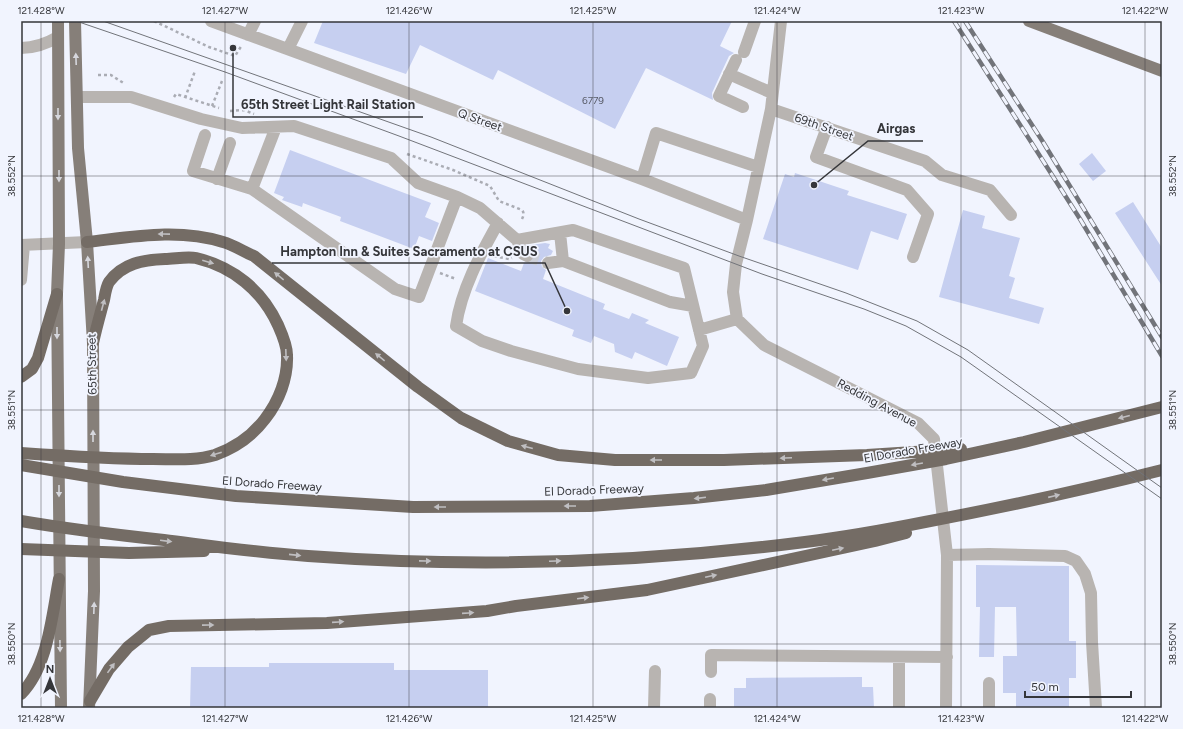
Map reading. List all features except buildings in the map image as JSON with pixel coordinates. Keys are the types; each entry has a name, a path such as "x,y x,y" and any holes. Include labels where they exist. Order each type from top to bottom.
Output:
{"highway":[{"path":"87,242 159,233 192,235 224,242 254,256 418,387 460,418 508,442 558,455 615,460 724,460 867,455 949,450 1024,442"},
{"path":"21,453 124,459 202,458 229,449 248,437 259,427 272,410 282,390 286,368 286,346 282,332 272,312 248,283 229,270 216,264 194,258 146,260 132,264 119,272 108,284 93,343"},
{"path":"21,377 32,369 38,358 57,294"},
{"name":"El Dorado Freeway","path":"21,465 123,482 236,496 413,507 590,506 702,498 766,490 867,473 946,459 1024,442 1162,407"},
{"path":"90,704 109,670 128,646 149,630 169,626 327,623 487,611 647,590 1162,470"},
{"path":"21,521 127,536 307,556 373,560 454,562 587,560 669,556 874,536"},
{"path":"21,548 129,553 245,550"},
{"path":"21,694 39,668 45,648 59,579"}],"main road":[{"path":"58,21 59,244 57,294 61,708"},
{"name":"65th Street","path":"75,21 78,148 87,242 93,343 94,591 90,704"},
{"path":"1029,21 1162,71"}],"street":[{"name":"Q Street","path":"212,21 642,179 747,220"},
{"path":"248,35 255,21"},
{"path":"288,50 302,21"},
{"path":"743,107 719,96 729,74 740,56 755,21"},
{"path":"699,330 737,319 733,292 736,264 771,108 781,21"},
{"path":"21,48 44,45 58,37"},
{"path":"729,74 772,93"},
{"path":"77,97 131,97 201,119 242,128 294,126 391,158 418,183 457,197 480,208 517,240 524,254 527,256"},
{"name":"69th Street","path":"771,108 920,160 934,167 942,175 990,190 1011,215"},
{"path":"252,189 276,127"},
{"path":"827,128 816,158 907,190 928,214 913,257"},
{"path":"642,179 656,133 758,167"},
{"path":"205,135 193,171 252,189 395,289 419,297 457,197"},
{"path":"217,179 230,143"},
{"path":"498,223 480,254 458,310 456,326 482,341 511,351 578,369 648,378 691,373 703,346 684,268 574,230 517,240"},
{"path":"560,233 563,261"},
{"path":"21,280 22,245 87,242"},
{"path":"548,263 563,261 670,302 693,306"},
{"name":"Redding Avenue","path":"737,319 764,345 918,423 934,439 947,555 946,708"},
{"path":"947,555 989,554 1065,556 1076,561 1085,574 1090,593 1096,708"},
{"path":"711,672 711,655 947,657"},
{"path":"899,657 899,708"},
{"path":"654,708 655,671"},
{"path":"989,683 989,708"}],"path":[{"path":"154,21 209,47 235,56 237,53"},
{"path":"185,98 195,71"},
{"path":"212,106 222,81"},
{"path":"437,271 456,279"}],"tunnel":[{"path":"527,256 548,263"}],"tram line":[{"path":"76,21 225,72 399,136 762,274 864,309 906,326 961,357 1162,499"},
{"path":"103,21 431,137 639,219 846,293 917,321 968,350 1162,488"}],"railway":[{"path":"954,21 1080,219 1162,356"},
{"path":"965,21 1043,142 1162,337"}],"place":[{"name":"65th Street Light Rail Station","path":"233,48"},
{"name":"Airgas","path":"814,185"},
{"name":"Hampton Inn & Suites Sacramento at CSUS","path":"567,311"}]}
